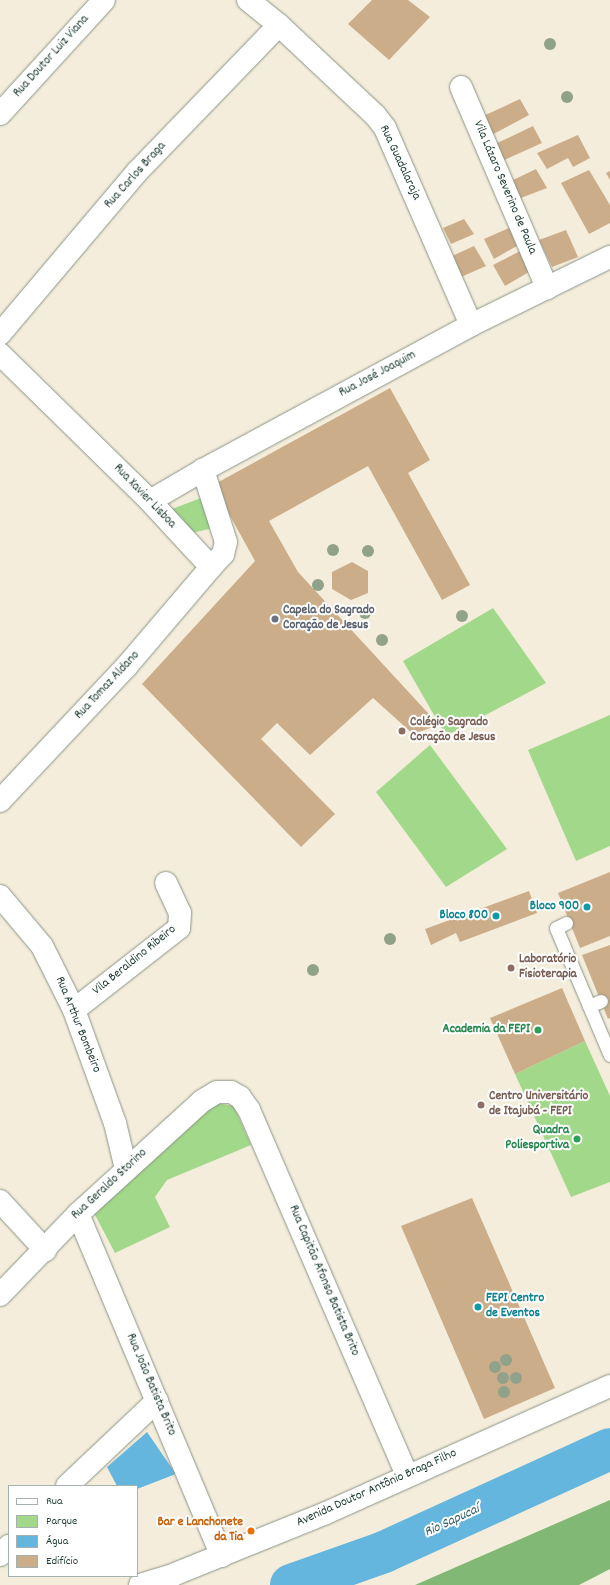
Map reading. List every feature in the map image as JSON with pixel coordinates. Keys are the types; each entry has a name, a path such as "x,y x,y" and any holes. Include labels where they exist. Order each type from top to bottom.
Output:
{"street":[{"name":"Rua Doutor Luiz Viana","path":"0,114 104,0"},
{"name":"Rua Guadalaraja","path":"248,0 279,25 375,115 385,128 471,324"},
{"name":"Rua Carlos Braga","path":"0,334 137,172 279,25"},
{"name":"Vila Lázaro Severino de Paula","path":"461,87 547,288"},
{"name":"Rua José Joaquim","path":"150,502 203,470 471,324 610,257"},
{"name":"Rua Xavier Lisboa","path":"0,354 150,502 211,568"},
{"path":"203,470 226,542 223,554 211,568"},
{"name":"Rua Tomaz Aldano","path":"0,800 126,667 211,568"},
{"name":"Vila Beraldino Ribeiro","path":"74,1010 179,928 180,912 166,883"},
{"name":"Rua Arthur Bombeiro","path":"0,896 42,946 74,1010 115,1123 126,1168"},
{"name":"Rua Geraldo Storino","path":"0,1294 45,1250 78,1214 126,1168 202,1101 217,1092 231,1092"},
{"name":"Rua Capitão Afonso Batista Brito","path":"231,1092 240,1097 249,1110 407,1475"},
{"path":"0,1201 45,1250"},
{"name":"Rua João Batista Brito","path":"78,1214 222,1556"},
{"name":"Avenida Doutor Antônio Braga Filho","path":"140,1585 222,1556 326,1513 407,1475 610,1386"},
{"path":"68,1485 157,1401"},
{"path":"0,1555 8,1547"}],"lane":[{"path":"566,923 556,928 595,1004 610,1055"}],"green space":[{"path":"201,498 213,528 192,533 172,509"},
{"path":"493,608 546,683 446,736 403,661"},
{"path":"610,715 610,846 576,861 528,750"},
{"path":"430,745 507,849 446,887 376,792"},
{"name":"Quadra Poliesportiva","path":"585,1041 610,1096 610,1182 571,1197 515,1074"},
{"path":"216,1103 234,1106 251,1145 167,1180 155,1197 170,1227 115,1253 94,1213"},
{"path":"610,1500 610,1569 579,1585 415,1585"}],"water":[{"path":"147,1432 176,1474 138,1489 138,1485 116,1485 107,1467"}],"building":[{"path":"372,0 408,0 430,17 389,60 348,24"},
{"path":"520,99 529,115 486,138 479,118"},
{"path":"533,126 542,143 502,161 493,145"},
{"path":"578,135 590,158 573,167 568,158 547,169 537,153"},
{"path":"536,169 547,188 518,199 511,181"},
{"path":"589,170 610,205 610,223 589,234 561,183"},
{"path":"610,171 610,180 606,173"},
{"path":"464,219 474,234 451,244 443,228"},
{"path":"511,227 522,243 494,259 484,239"},
{"path":"566,230 578,257 552,267 539,240"},
{"path":"474,246 486,266 461,277 450,257"},
{"path":"524,249 534,269 505,286 493,265"},
{"path":"390,388 430,460 408,473 470,585 442,600 368,466 269,521 298,572 439,725 413,734 373,698 310,755 277,723 261,739 335,814 301,847 142,684 255,561 213,485"},
{"path":"352,562 368,571 368,593 351,600 332,589 332,572"},
{"name":"Bloco 900","path":"610,872 610,936 580,948 558,893"},
{"name":"Bloco 800","path":"529,891 537,913 460,942 456,933 431,945 425,929"},
{"path":"610,945 610,1018 608,1019 582,955"},
{"name":"Academia da FEPI","path":"562,988 585,1041 515,1074 490,1018"},
{"name":"FEPI Centro de Eventos","path":"472,1198 555,1388 484,1419 401,1226"}],"waterway":[{"name":"Rio Sapucaí","path":"291,1585 384,1552 610,1449"}],"place":[{"name":"Capela do Sagrado Coração de Jesus","path":"275,619"},
{"name":"Colégio Sagrado Coração de Jesus","path":"402,731"},
{"name":"Bloco 900","path":"587,907"},
{"name":"Bloco 800","path":"496,916"},
{"name":"Laboratório Fisioterapia","path":"511,968"},
{"name":"Academia da FEPI","path":"538,1030"},
{"name":"Centro Universitário de Itajubá - FEPI","path":"481,1105"},
{"name":"Quadra Poliesportiva","path":"577,1139"},
{"name":"FEPI Centro de Eventos","path":"478,1307"},
{"name":"Bar e Lanchonete da Tia","path":"251,1531"}]}
